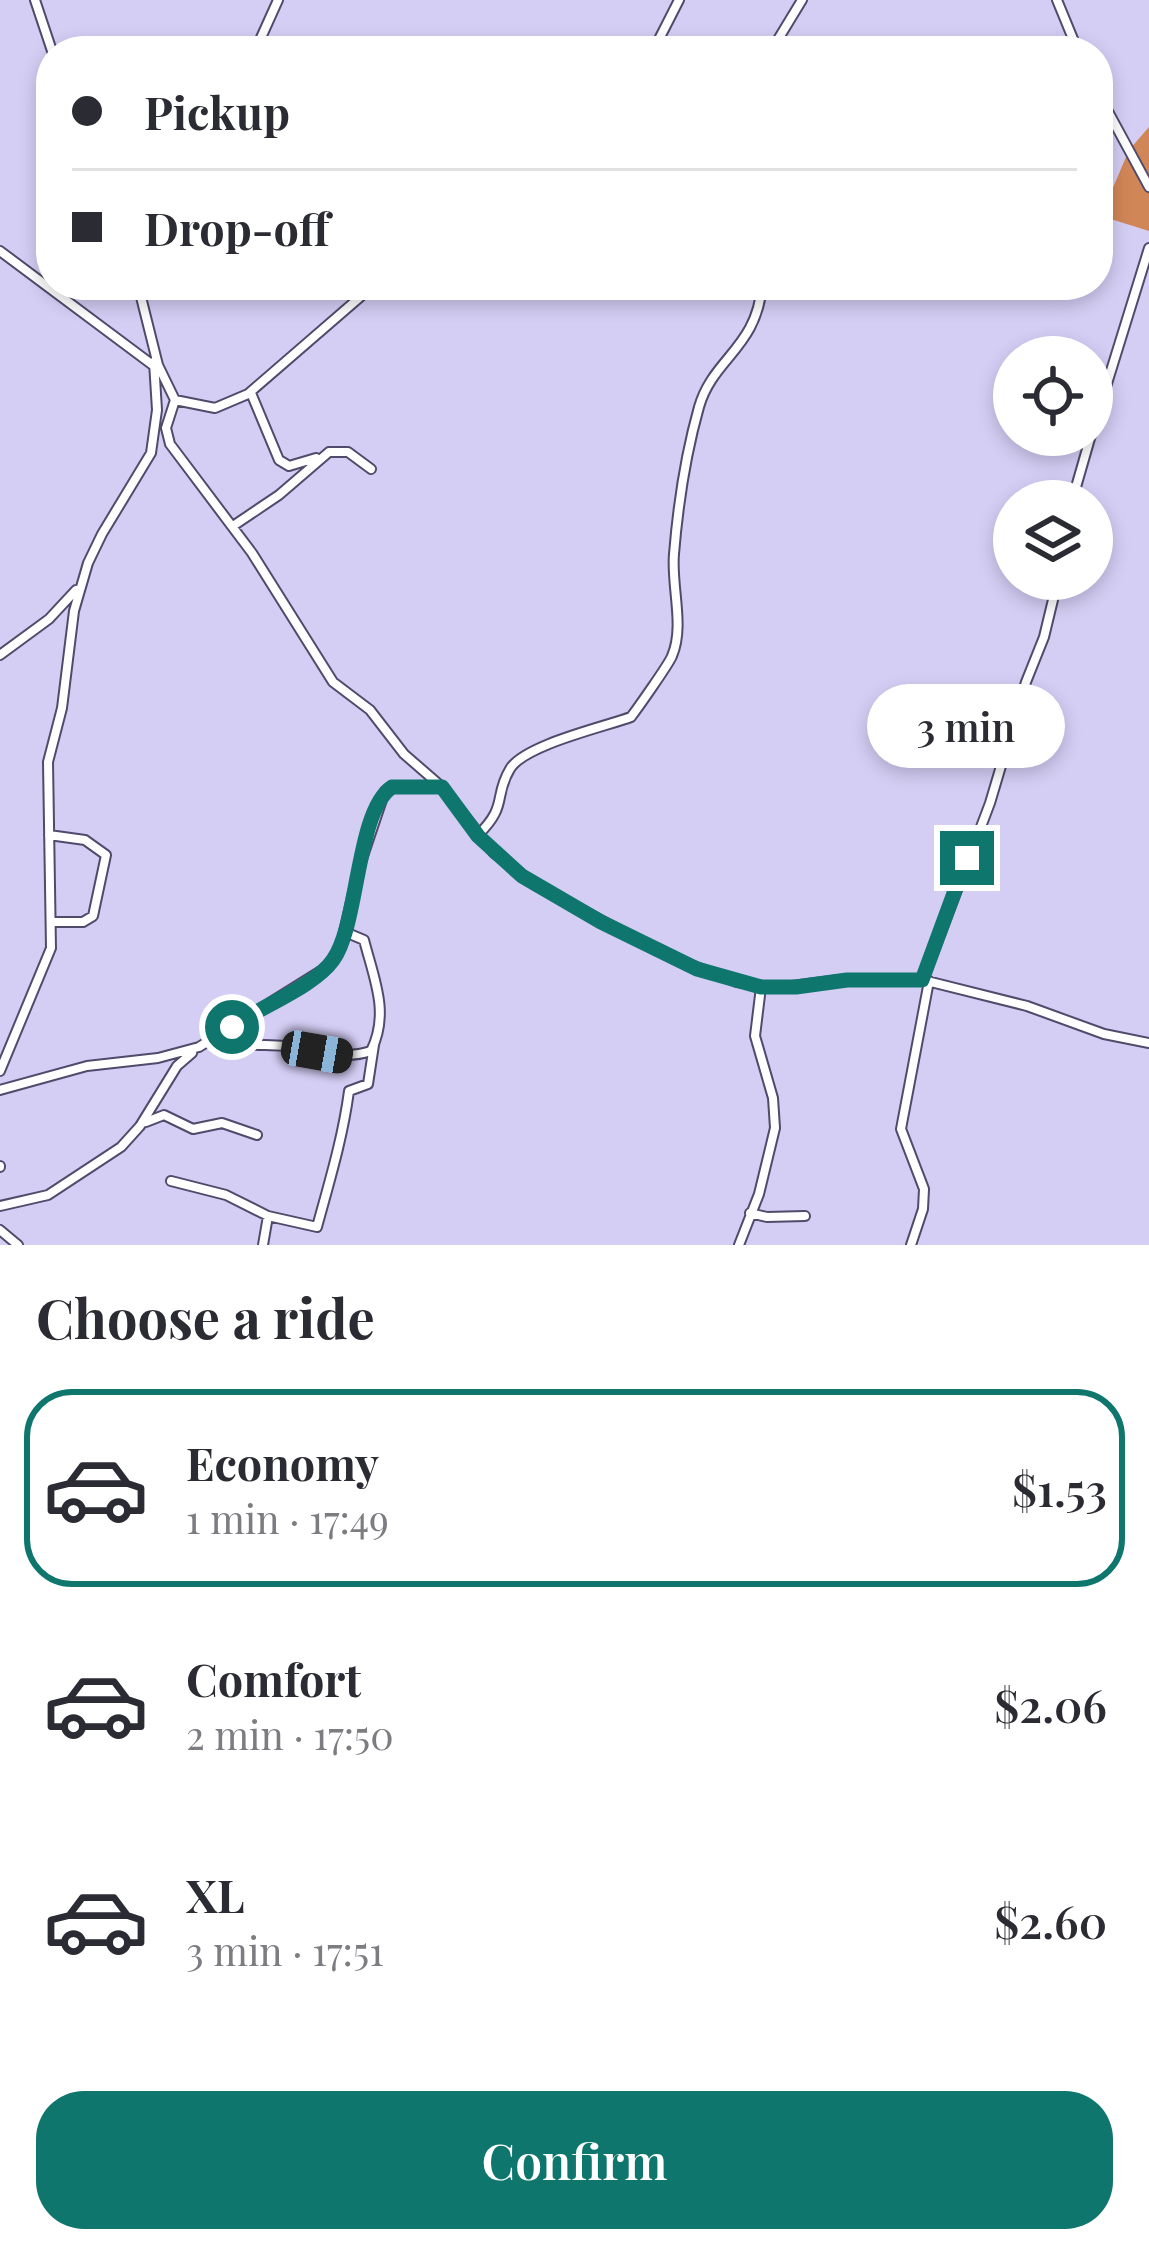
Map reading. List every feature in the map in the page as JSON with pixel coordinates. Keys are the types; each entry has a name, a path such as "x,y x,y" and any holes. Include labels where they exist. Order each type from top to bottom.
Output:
{"street":[{"path":"35,0 47,36"},
{"path":"262,36 278,0"},
{"path":"661,36 679,0"},
{"path":"780,36 802,0"},
{"path":"1057,0 1072,36"},
{"path":"1113,121 1149,187"},
{"path":"1113,363 1149,248"},
{"path":"0,251 36,278"},
{"path":"65,300 155,367"},
{"path":"0,1071 49,960 53,922 49,748 62,708 80,584 102,534 151,453 157,410 155,367 142,300"},
{"path":"175,400 215,408 250,393 357,300"},
{"path":"478,836 497,815 515,762 584,729 631,717 670,661 676,639 674,554 698,411 711,381 749,333 758,300"},
{"path":"153,349 175,400 166,428 170,444 233,526 333,682 370,710 404,754 442,787 478,836 522,876 697,969 761,987 926,980 1149,1043"},
{"path":"250,393 282,463 289,466 334,450 348,452 371,469"},
{"path":"233,526 279,495 322,455"},
{"path":"0,655 49,619 80,584"},
{"path":"911,1245 924,1189 902,1129 926,980 990,803 1053,600"},
{"path":"0,1206 55,1191 121,1147 140,1126 177,1066 327,968 345,932 358,871 385,791 401,786 442,787"},
{"path":"49,835 85,840 106,855 93,916 83,922 53,922"},
{"path":"172,1181 226,1195 268,1216 319,1226 334,1155 344,1132 349,1091 368,1084 382,1020 365,943 345,932"},
{"path":"739,1245 759,1193 776,1116 755,1036 761,987"},
{"path":"217,1038 235,1045 292,1047 342,1056 368,1052 374,1045"},
{"path":"0,1090 87,1066 158,1058 200,1047"},
{"path":"140,1126 158,1115 187,1128 206,1129 222,1123 257,1135"},
{"path":"750,1213 805,1216"},
{"path":"263,1245 268,1216"},
{"path":"0,1230 18,1245"}],"shaded area":[{"path":"1149,127 1149,231 1113,220 1113,188 1129,150"}],"route":[{"path":"232,1027 320,974 336,956 371,828 383,795 392,787 442,787 494,853 535,885 697,969 761,987 922,980 967,858"}]}
